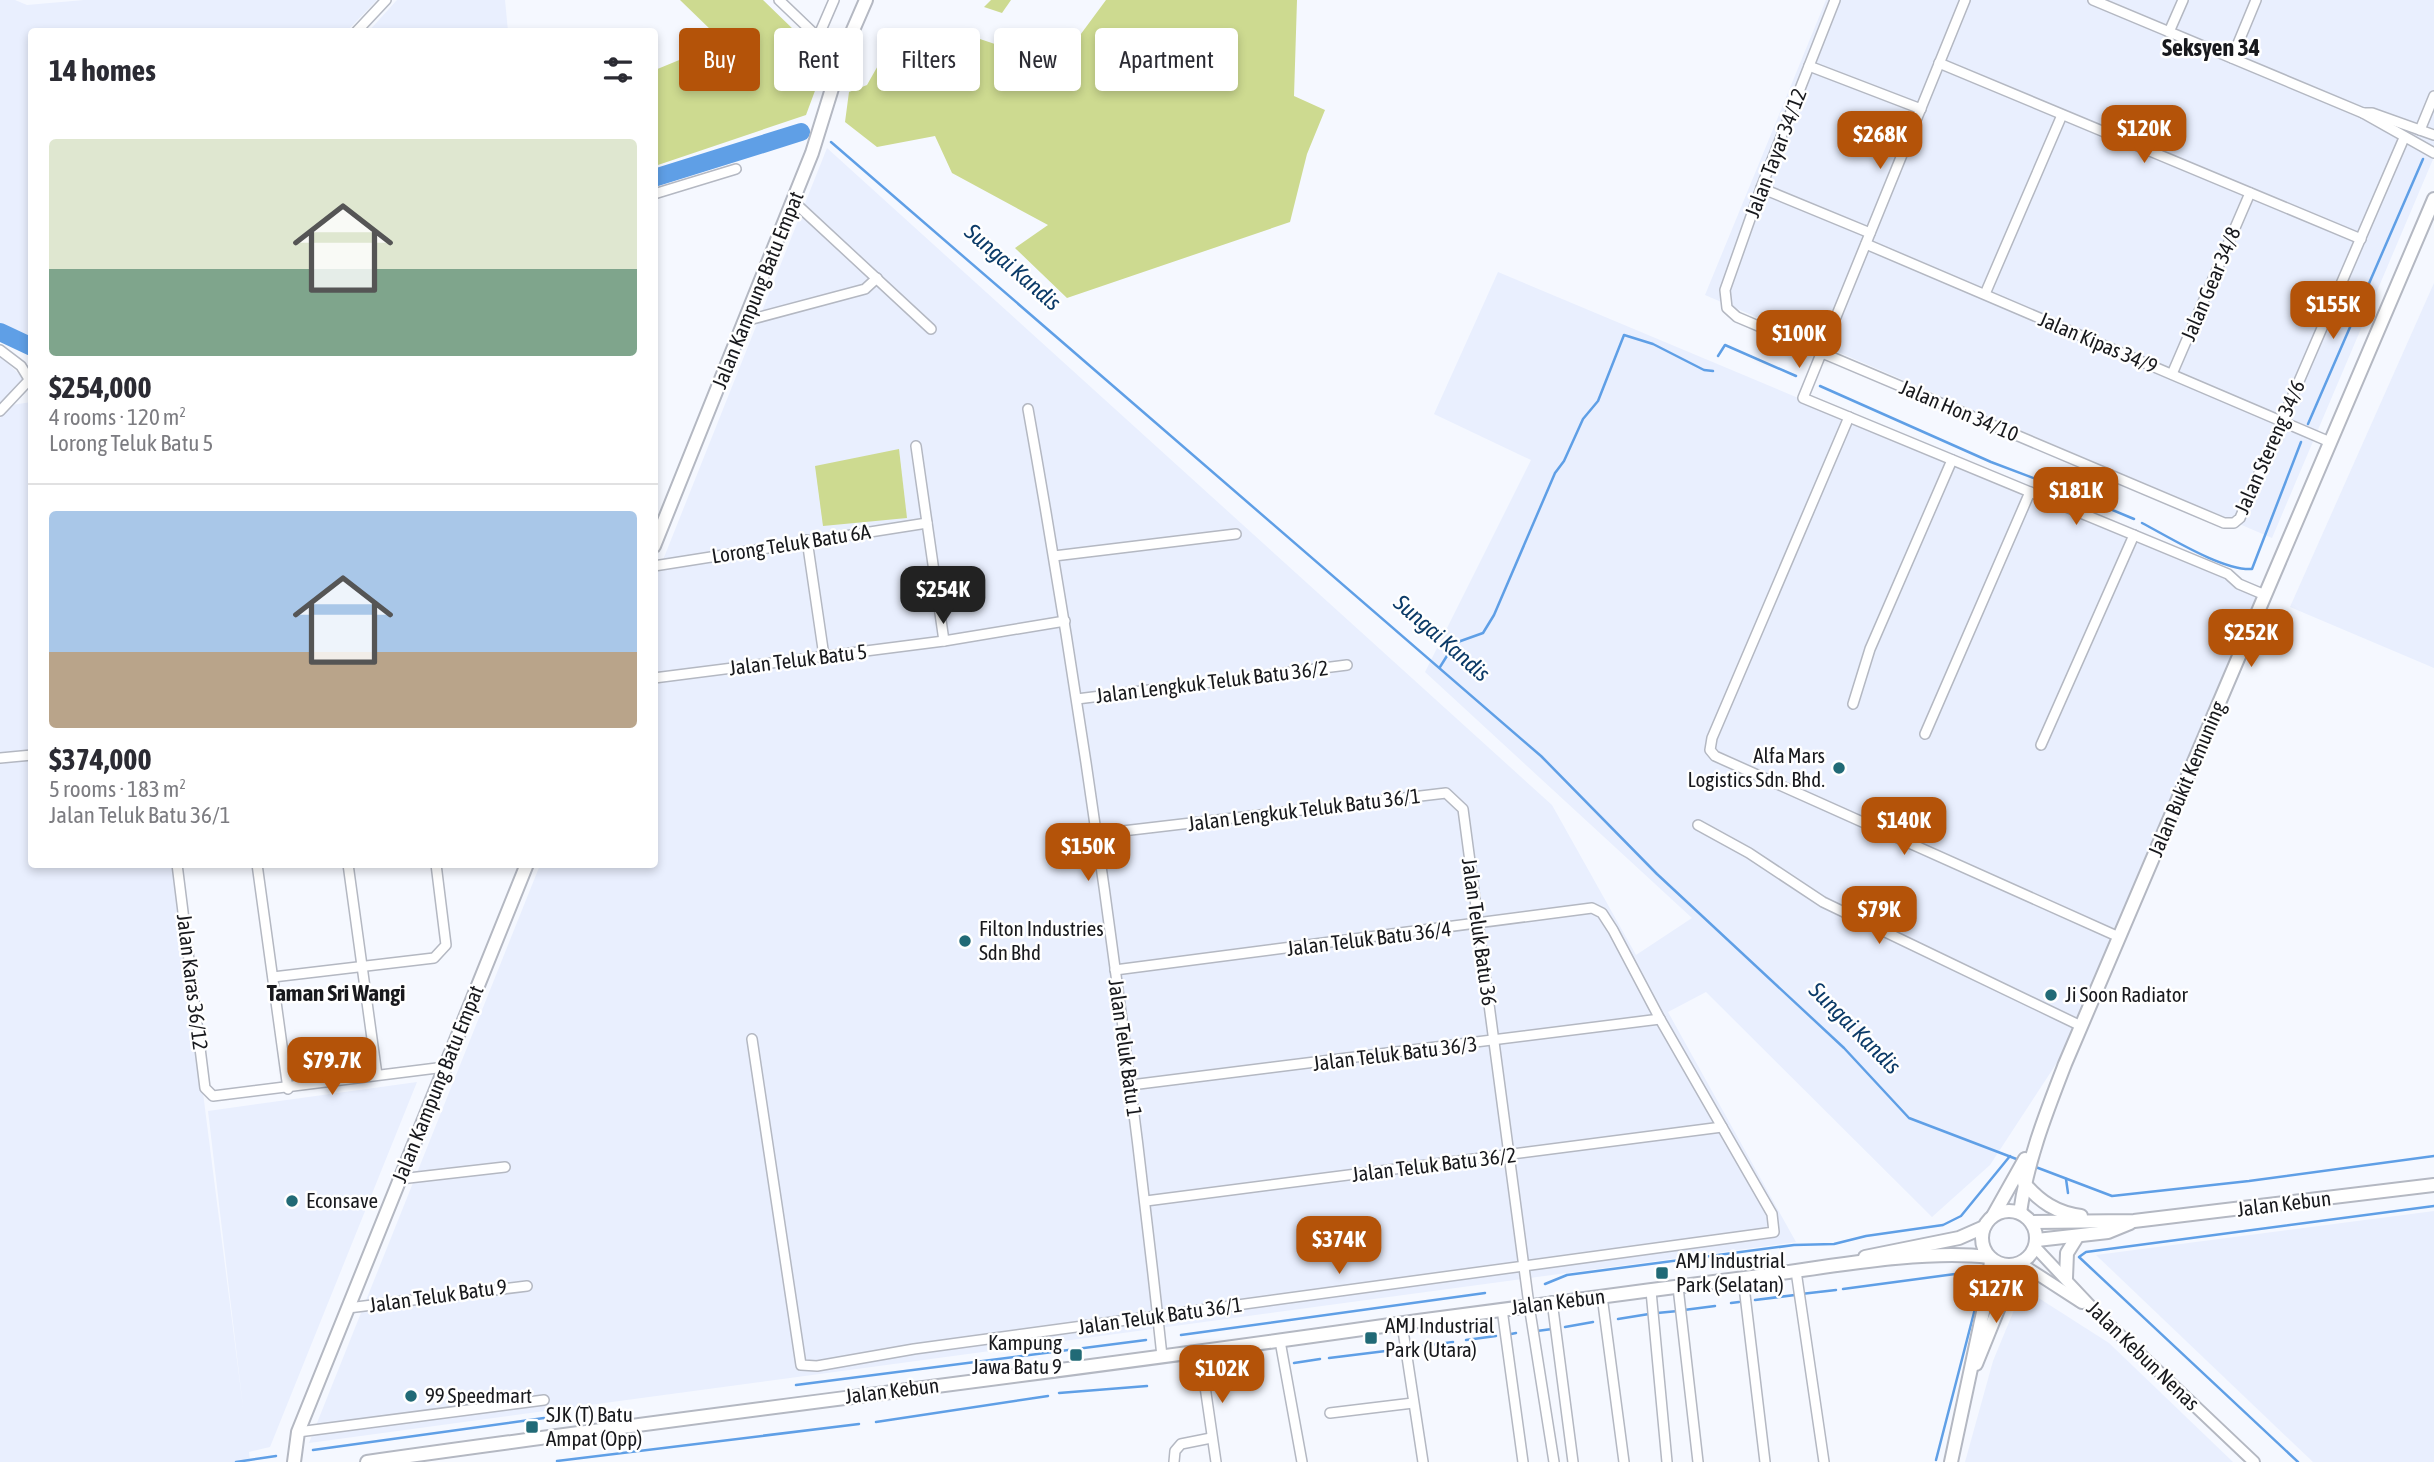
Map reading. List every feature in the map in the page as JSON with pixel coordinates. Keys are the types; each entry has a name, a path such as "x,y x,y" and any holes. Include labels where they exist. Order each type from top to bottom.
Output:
{"main road":[{"name":"Jalan Kampung Batu Empat","path":"854,28 866,0"},
{"name":"Jalan Kampung Batu Empat","path":"855,28 876,0"},
{"name":"Jalan Kampung Batu Empat","path":"658,536 813,153 832,91"},
{"name":"Jalan Bukit Kemuning","path":"1993,1216 2040,1127 2434,199"},
{"name":"Jalan Kampung Batu Empat","path":"294,1462 298,1432 525,868"},
{"name":"Jalan Bukit Kemuning","path":"2020,1213 2024,1183 2040,1127"},
{"path":"2024,1183 2038,1199 2054,1209 2110,1219"},
{"name":"Jalan Kebun","path":"2032,1222 2110,1219 2134,1221 2434,1185"},
{"path":"1967,1387 2018,1264 2036,1244 2032,1222 2020,1213 2006,1210 1993,1216 1984,1227 1983,1248 1990,1258 2003,1265 2018,1264"},
{"name":"Jalan Kebun","path":"2036,1244 2108,1232 2134,1221"},
{"name":"Jalan Kebun","path":"1834,1266 1890,1250 1959,1238 1984,1227"},
{"path":"2066,1278 2067,1254 2077,1237"},
{"name":"Jalan Kebun","path":"367,1462 690,1416 1200,1352 1552,1301 1651,1291 1834,1266 1963,1254 1990,1258"},
{"path":"1951,1462 1989,1284 1990,1258"}],"street":[{"path":"360,28 386,0"},
{"path":"779,0 809,28"},
{"path":"822,28 834,0"},
{"name":"Jalan Tayar 34/12","path":"1727,308 1726,290 1761,188 1835,0"},
{"path":"1965,0 1803,398 2228,574 2239,584 2265,595"},
{"path":"2093,0 2363,113 2434,135"},
{"path":"2169,32 2183,0"},
{"path":"2232,58 2256,0"},
{"path":"1939,63 2361,239"},
{"path":"1809,66 1921,109"},
{"path":"2420,130 2434,96"},
{"path":"2363,113 2434,153"},
{"path":"1985,295 2062,115"},
{"name":"Jalan Stereng 34/6","path":"2234,523 2240,518 2404,138"},
{"path":"658,193 736,169"},
{"path":"1761,188 1870,233"},
{"name":"Jalan Gear 34/8","path":"2172,374 2250,193"},
{"path":"793,201 931,329"},
{"name":"Jalan Kipas 34/9","path":"1866,244 2330,442"},
{"path":"745,321 865,289 877,278"},
{"name":"Jalan Hon 34/10","path":"1727,308 1737,317 2180,506 2224,523 2234,523"},
{"path":"0,350 21,366 28,375"},
{"path":"0,411 28,380"},
{"name":"Jalan Teluk Batu 1","path":"1028,409 1065,621 1097,834 1146,1201 1162,1356"},
{"path":"1849,417 1712,738 1710,750 1727,762 2119,937"},
{"path":"916,446 944,641"},
{"path":"1853,704 1870,649 1952,460"},
{"path":"1924,734 2030,492"},
{"name":"Lorong Teluk Batu 6A","path":"658,565 927,523"},
{"path":"1054,556 1236,534"},
{"path":"2042,745 2134,535"},
{"path":"807,540 824,656"},
{"name":"Jalan Teluk Batu 5","path":"658,677 944,641 1065,621"},
{"name":"Jalan Lengkuk Teluk Batu 36/2","path":"1077,699 1347,665"},
{"path":"0,758 28,755"},
{"name":"Jalan Lengkuk Teluk Batu 36/1","path":"1097,834 1446,793 1462,809"},
{"name":"Jalan Teluk Batu 36","path":"1462,809 1529,1305 1554,1462"},
{"path":"1698,825 1749,853 1823,902 2081,1026"},
{"name":"Jalan Karas 36/12","path":"178,868 205,1088 214,1096 288,1089"},
{"path":"258,868 288,1089 445,1067"},
{"path":"349,868 377,1075"},
{"path":"273,976 434,958 446,945 436,868"},
{"name":"Jalan Teluk Batu 36/4","path":"1115,970 1478,926 1592,908 1602,913 1613,930 1660,1020"},
{"path":"1660,1020 1722,1127"},
{"name":"Jalan Teluk Batu 36/3","path":"1131,1085 1660,1020"},
{"name":"Jalan Teluk Batu 36/1","path":"752,1039 801,1365 817,1366 914,1349 1774,1232 1772,1213 1722,1127"},
{"name":"Jalan Teluk Batu 36/2","path":"1146,1201 1722,1127"},
{"path":"400,1179 505,1167"},
{"name":"Jalan Kebun Nenas","path":"2036,1244 2099,1315 2254,1462"},
{"path":"2018,1264 2099,1315"},
{"path":"1796,1271 1824,1462"},
{"path":"1743,1278 1765,1462"},
{"name":"Jalan Teluk Batu 9","path":"348,1308 527,1286"},
{"path":"1678,1287 1699,1462"},
{"path":"1651,1291 1667,1462"},
{"path":"1602,1296 1624,1462"},
{"path":"1552,1301 1573,1462"},
{"path":"1502,1309 1523,1462"},
{"path":"1402,1324 1423,1462"},
{"path":"1280,1341 1303,1462"},
{"path":"1200,1352 1216,1462"},
{"path":"298,1432 544,1401"},
{"path":"1330,1413 1413,1403"},
{"path":"1174,1462 1175,1451 1181,1444 1211,1438"}],"shaded area":[{"path":"0,0 15,0 27,5 84,0 377,0 350,28 28,28 28,342 0,328"},
{"path":"397,0 505,0 508,28 372,28"},
{"path":"1826,0 2434,0 2434,157 2272,538 1705,295"},
{"path":"827,148 1552,805 1636,955 1692,918 1425,672 1531,460 1434,414 1498,272 2225,577 2258,596 2062,1055 1990,1165 1932,1217 1706,992 1668,1012 1796,1242 309,1443 539,868 658,868 658,572"},
{"path":"2434,283 2434,668 2290,607"},
{"path":"0,356 23,378 0,404"},
{"path":"28,402 28,752 0,755 0,418 12,405"},
{"path":"28,760 28,868 174,868 243,1407 208,1111 417,1082 270,1447 249,1452 250,1462 0,1462 0,764"},
{"path":"2434,1211 2434,1462 2313,1462 2096,1255"},
{"path":"2021,1293 2037,1297 2109,1343 2233,1462 1965,1462 1993,1361"}],"green space":[{"path":"680,0 763,0 792,28 774,28 774,91 815,91 806,115 658,165 658,69 679,60 679,91 760,91 760,28 709,28"},
{"path":"991,0 1011,0 1002,13 984,7"},
{"path":"1106,0 1297,0 1294,96 1325,110 1307,154 1290,222 1067,298 1015,248 1048,225 952,173 935,136 877,147 845,122 849,92 863,91 863,87 867,85 877,67 877,91 980,91 980,39 994,44 994,91 1081,91 1081,34"},
{"path":"899,449 907,518 823,526 815,466"}],"waterway":[{"name":"Sungai Kandis","path":"658,177 801,132"},
{"name":"Sungai Kandis","path":"831,142 1541,756 1657,874 1844,1048 1909,1118 2019,1160"},
{"path":"2308,424 2423,159"},
{"name":"Sungai Kandis","path":"0,332 28,345"},
{"path":"1440,667 1455,643 1483,633 1494,615 1555,473 1564,461 1583,419 1598,401 1624,335 1653,344 1704,370 1713,371"},
{"path":"1718,356 1725,345 1796,376"},
{"path":"1820,386 1991,462 2036,479"},
{"path":"2142,523 2226,565 2252,569 2301,442"},
{"path":"2055,486 2134,519"},
{"path":"1545,1284 1567,1275 1794,1245 1834,1244 1866,1236 1943,1225 1961,1216 2010,1156"},
{"name":"Sungai Kandis","path":"2033,1166 2112,1196 2434,1156"},
{"path":"2066,1179 2068,1193"},
{"path":"2298,1462 2079,1257 2086,1252 2434,1206"},
{"path":"1843,1289 1970,1272 1975,1278 1978,1285 1977,1301 1936,1460"},
{"path":"1801,1294 1836,1290"},
{"path":"1181,1335 1485,1293"},
{"path":"1755,1300 1795,1295"},
{"path":"1731,1303 1739,1302"},
{"path":"1684,1310 1715,1306"},
{"path":"1657,1313 1678,1311"},
{"path":"1618,1319 1649,1314"},
{"path":"1565,1327 1593,1322"},
{"path":"1537,1331 1552,1329"},
{"path":"1511,1334 1516,1333"},
{"path":"1466,1340 1496,1336"},
{"path":"796,1385 1146,1340"},
{"path":"1408,1348 1453,1342"},
{"path":"1329,1358 1402,1349"},
{"path":"1294,1363 1320,1359"},
{"path":"1185,1380 1201,1377"},
{"path":"1059,1393 1147,1386"},
{"path":"876,1422 1048,1396"},
{"path":"313,1450 544,1418"},
{"path":"557,1461 859,1424"},
{"path":"236,1462 276,1456"}],"place":[{"name":"Alfa Mars Logistics Sdn. Bhd.","path":"1839,768"},
{"name":"Filton Industries Sdn Bhd","path":"965,941"},
{"name":"Ji Soon Radiator","path":"2051,995"},
{"name":"Econsave","path":"292,1201"},
{"name":"AMJ Industrial Park (Selatan)","path":"1662,1273"},
{"name":"AMJ Industrial Park (Utara)","path":"1371,1338"},
{"name":"Kampung Jawa Batu 9","path":"1076,1355"},
{"name":"99 Speedmart","path":"411,1396"},
{"name":"SJK (T) Batu Ampat (Opp)","path":"532,1427"}],"district":[{"name":"Seksyen 34","path":"2211,48"},
{"name":"Taman Sri Wangi","path":"336,993"}]}
